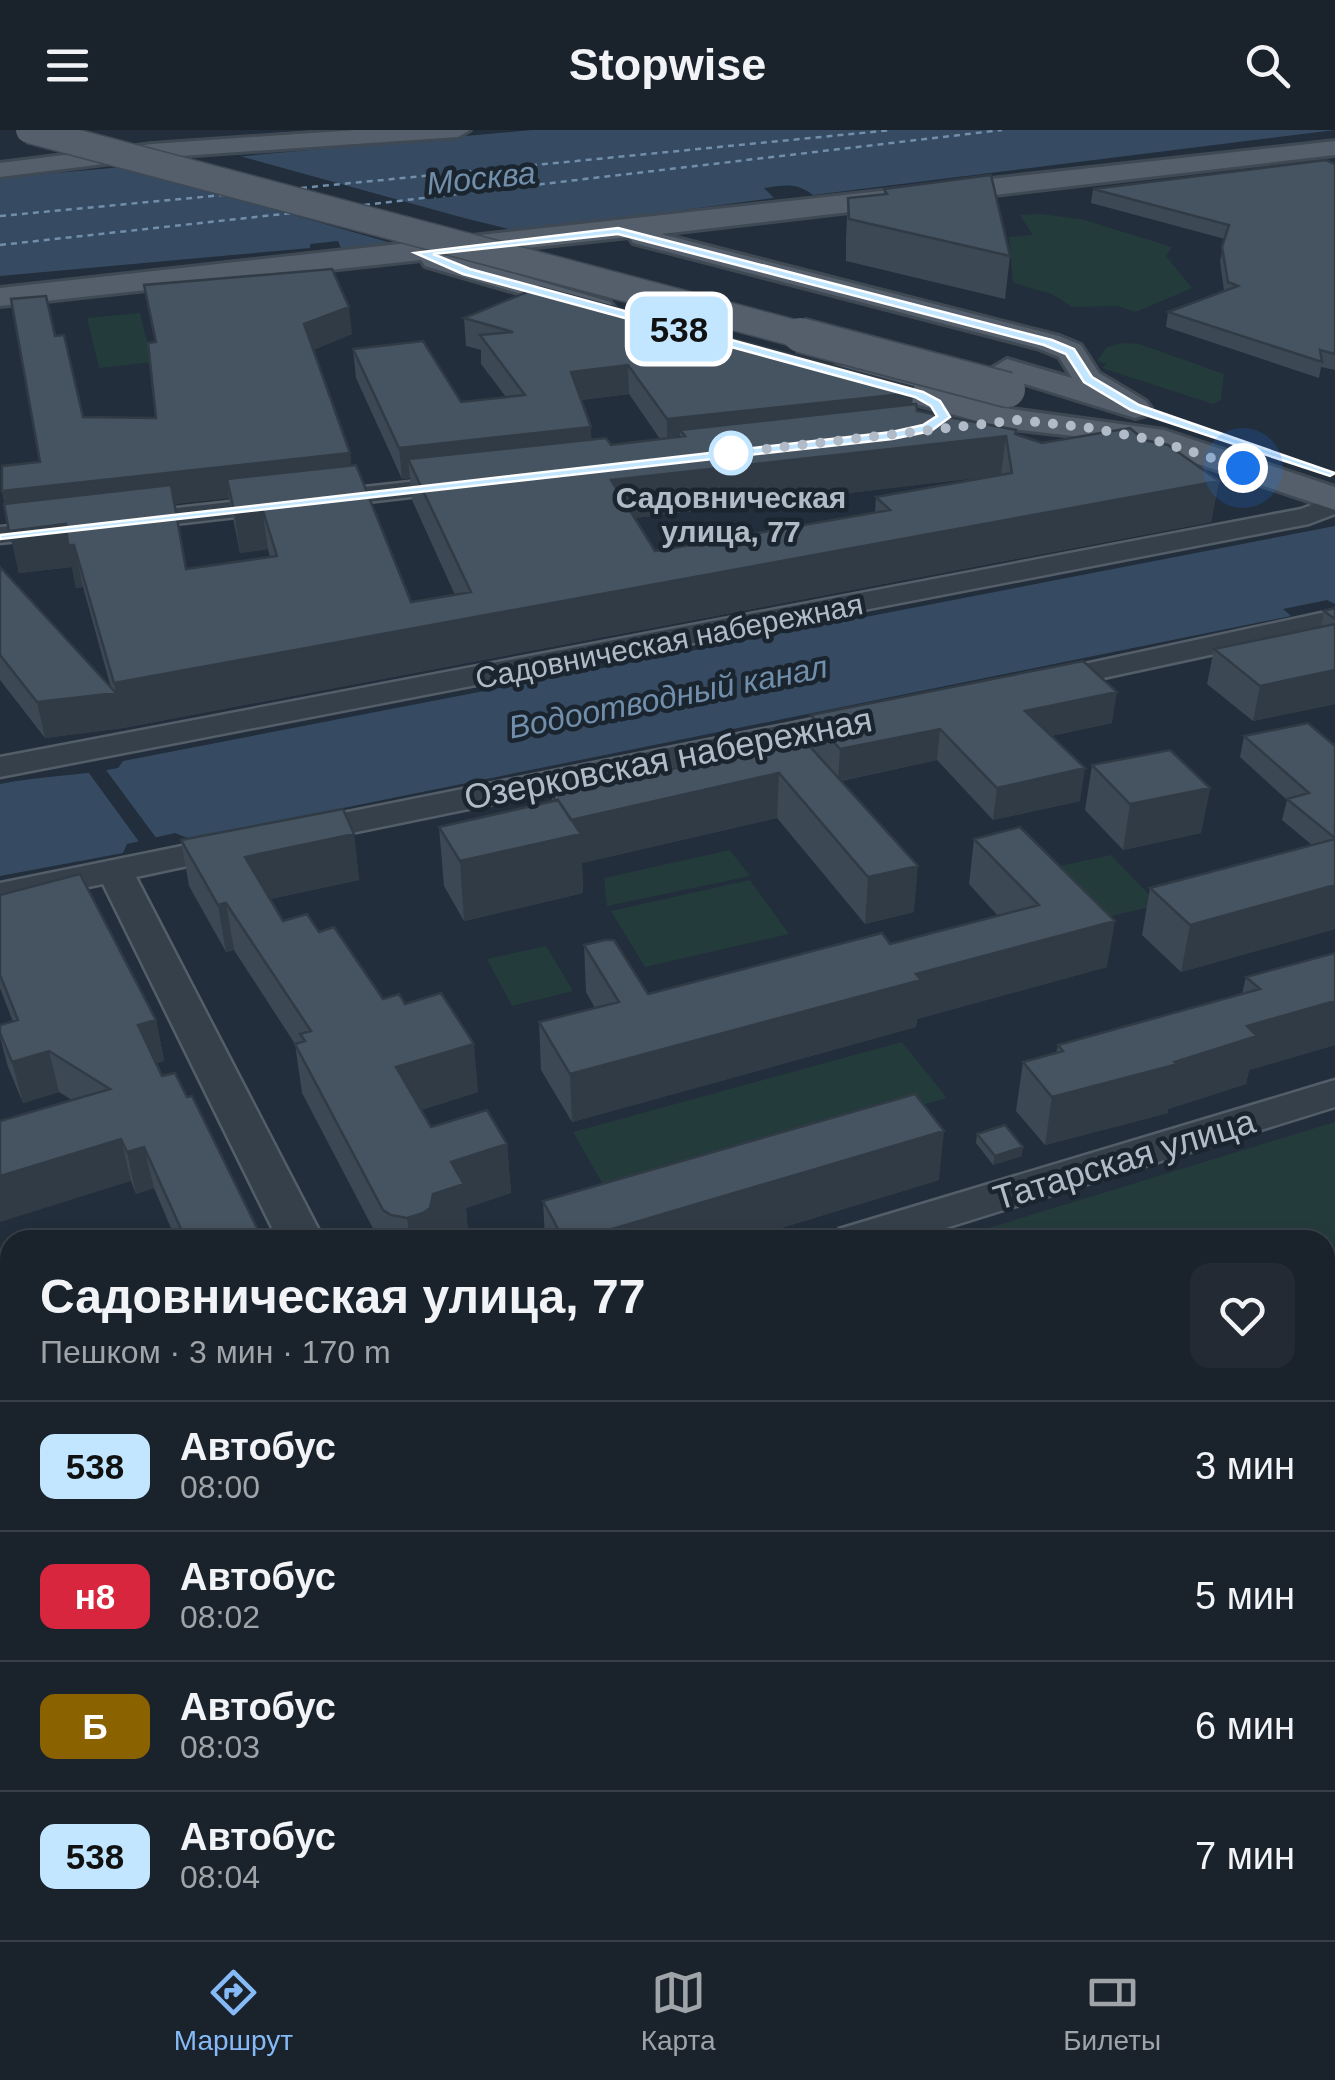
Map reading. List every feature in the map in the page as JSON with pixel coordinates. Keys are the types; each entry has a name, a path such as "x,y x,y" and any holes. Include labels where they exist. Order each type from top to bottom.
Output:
{"main road":[{"path":"29,130 1006,382 1135,408 1335,473"},
{"path":"87,130 903,342 1006,382"},
{"path":"9,162 123,146 355,130"},
{"path":"9,162 458,130"},
{"path":"430,258 618,231 1335,150"},
{"path":"0,297 430,258 661,242 1335,150"},
{"path":"661,242 671,230 695,222"},
{"path":"734,263 706,242 735,230"},
{"path":"618,231 734,263 1006,382 1091,428 1182,448 1335,502"},
{"path":"430,258 919,394 1006,382"}],"street":[{"path":"919,394 941,409 944,417 940,427 1006,382"},
{"path":"0,535 492,480"},
{"name":"Садовническая набережная","path":"11,764 791,619 1308,516 1335,502"},
{"path":"1016,688 1335,619"},
{"name":"Озерковская набережная","path":"0,894 902,711"},
{"path":"0,733 11,764"},
{"path":"115,872 297,1230"},
{"name":"Татарская улица","path":"888,1230 1335,1093"}],"green space":[{"path":"1020,215 1081,219 1172,247 1166,256 1192,288 1136,312 1117,306 1072,307 1052,294 1013,283 1009,237 1033,235"},
{"path":"140,313 152,362 99,368 87,318"},
{"path":"1139,344 1224,374 1221,400 1213,404 1102,368 1107,364 1097,361 1107,347"},
{"path":"730,850 750,876 607,906 604,878"},
{"path":"1111,855 1159,905 1098,919 1051,868"},
{"path":"750,880 789,934 645,967 611,911"},
{"path":"546,946 573,991 512,1006 487,959"},
{"path":"902,1042 947,1098 609,1195 573,1132"},
{"path":"1335,1122 1335,1230 982,1230"}],"water":[{"name":"Москва","path":"532,130 1335,130 813,195 795,186 778,186 764,188 774,198 504,234 341,248 338,241 310,244 310,248 0,276 0,178"},
{"name":"Водоотводный канал","path":"1335,526 1335,604 1327,600 1283,609 1291,616 190,839 175,833 127,844 123,853 0,876 0,784 118,768 123,761"}],"pier":[{"path":"229,153 533,235 409,248 115,164"},
{"path":"103,766 157,839 140,843 86,769"}],"building":[{"path":"1326,160 1335,164 1335,354 1320,350 1322,362 1168,312 1238,286 1228,282 1222,247 1229,225 1093,189"},
{"path":"991,175 1010,256 849,219 848,198 887,194 884,189"},
{"path":"332,269 349,307 304,324 350,453 2,491 2,466 40,462 11,299 46,296 55,336 64,335 83,417 156,418 148,343 156,342 144,285"},
{"path":"539,287 913,387 913,393 667,419 628,365 571,372 591,427 399,448 353,349 423,341 461,402 525,395 480,335 513,332 464,318"},
{"path":"916,404 917,411 1016,430 1015,434 1042,443 1130,428 1144,440 1168,445 1219,481 114,683 74,545 68,545 66,524 9,531 4,504 171,485 186,569 277,556 262,508 234,511 227,479 356,465 411,602 471,592 408,459 606,438 611,445 685,436 680,430","holes":["1006,436 1012,473 876,497 890,510 655,551 611,480"]},
{"path":"0,567 116,693 37,702 0,655"},
{"path":"1335,624 1335,670 1260,686 1214,649"},
{"path":"1083,661 1117,692 1025,711 1085,768 997,788 940,729 840,749 811,715"},
{"path":"1308,723 1335,746 1335,838 1287,799 1309,793 1244,736"},
{"path":"804,740 918,866 868,877 779,773 571,820 552,795"},
{"path":"1170,750 1210,788 1130,804 1092,765"},
{"path":"558,800 581,834 460,861 439,827"},
{"path":"343,809 354,834 245,857 283,921 307,914 319,932 334,927 383,999 399,994 405,1004 441,993 474,1044 396,1067 431,1127 487,1110 507,1144 451,1162 464,1184 433,1194 430,1208 407,1218 383,1210 295,1044 305,1041 300,1034 311,1031 226,903 218,905 181,840"},
{"path":"1020,827 1115,921 916,974 921,980 570,1074 539,1022 619,1002 584,945 605,940 614,940 648,994 882,933 890,944 1039,905 974,839"},
{"path":"1335,839 1335,885 1190,925 1150,888"},
{"path":"80,874 156,1020 138,1025 162,1076 175,1073 187,1097 192,1096 258,1230 181,1230 144,1147 127,1152 121,1139 0,1176 0,1121 110,1089 49,1051 12,1062 0,1033 0,1025 18,1020 0,975 0,895"},
{"path":"1335,953 1335,1001 1247,1026 1257,1036 1175,1062 1178,1064 1052,1097 1023,1062 1063,1051 1058,1045 1260,989 1246,977"},
{"path":"915,1094 944,1131 609,1230 559,1230 543,1201"},
{"path":"1005,1125 1023,1147 995,1156 977,1134"}],"ferry route":[{"path":"301,188 892,130"},
{"path":"364,205 1002,130"},
{"path":"0,216 223,195"},
{"path":"0,245 292,213"}],"bus line":[{"name":"538","path":"0,535 892,436 927,428 944,417 936,404 919,394 466,272 420,253 618,231 1048,342 1070,351 1088,379 1135,408 1335,473"}],"place":[{"name":"Садовническая улица, 77","path":"731,453"}],"route":[{"path":"731,453 1018,420 1158,441 1243,468"}]}
